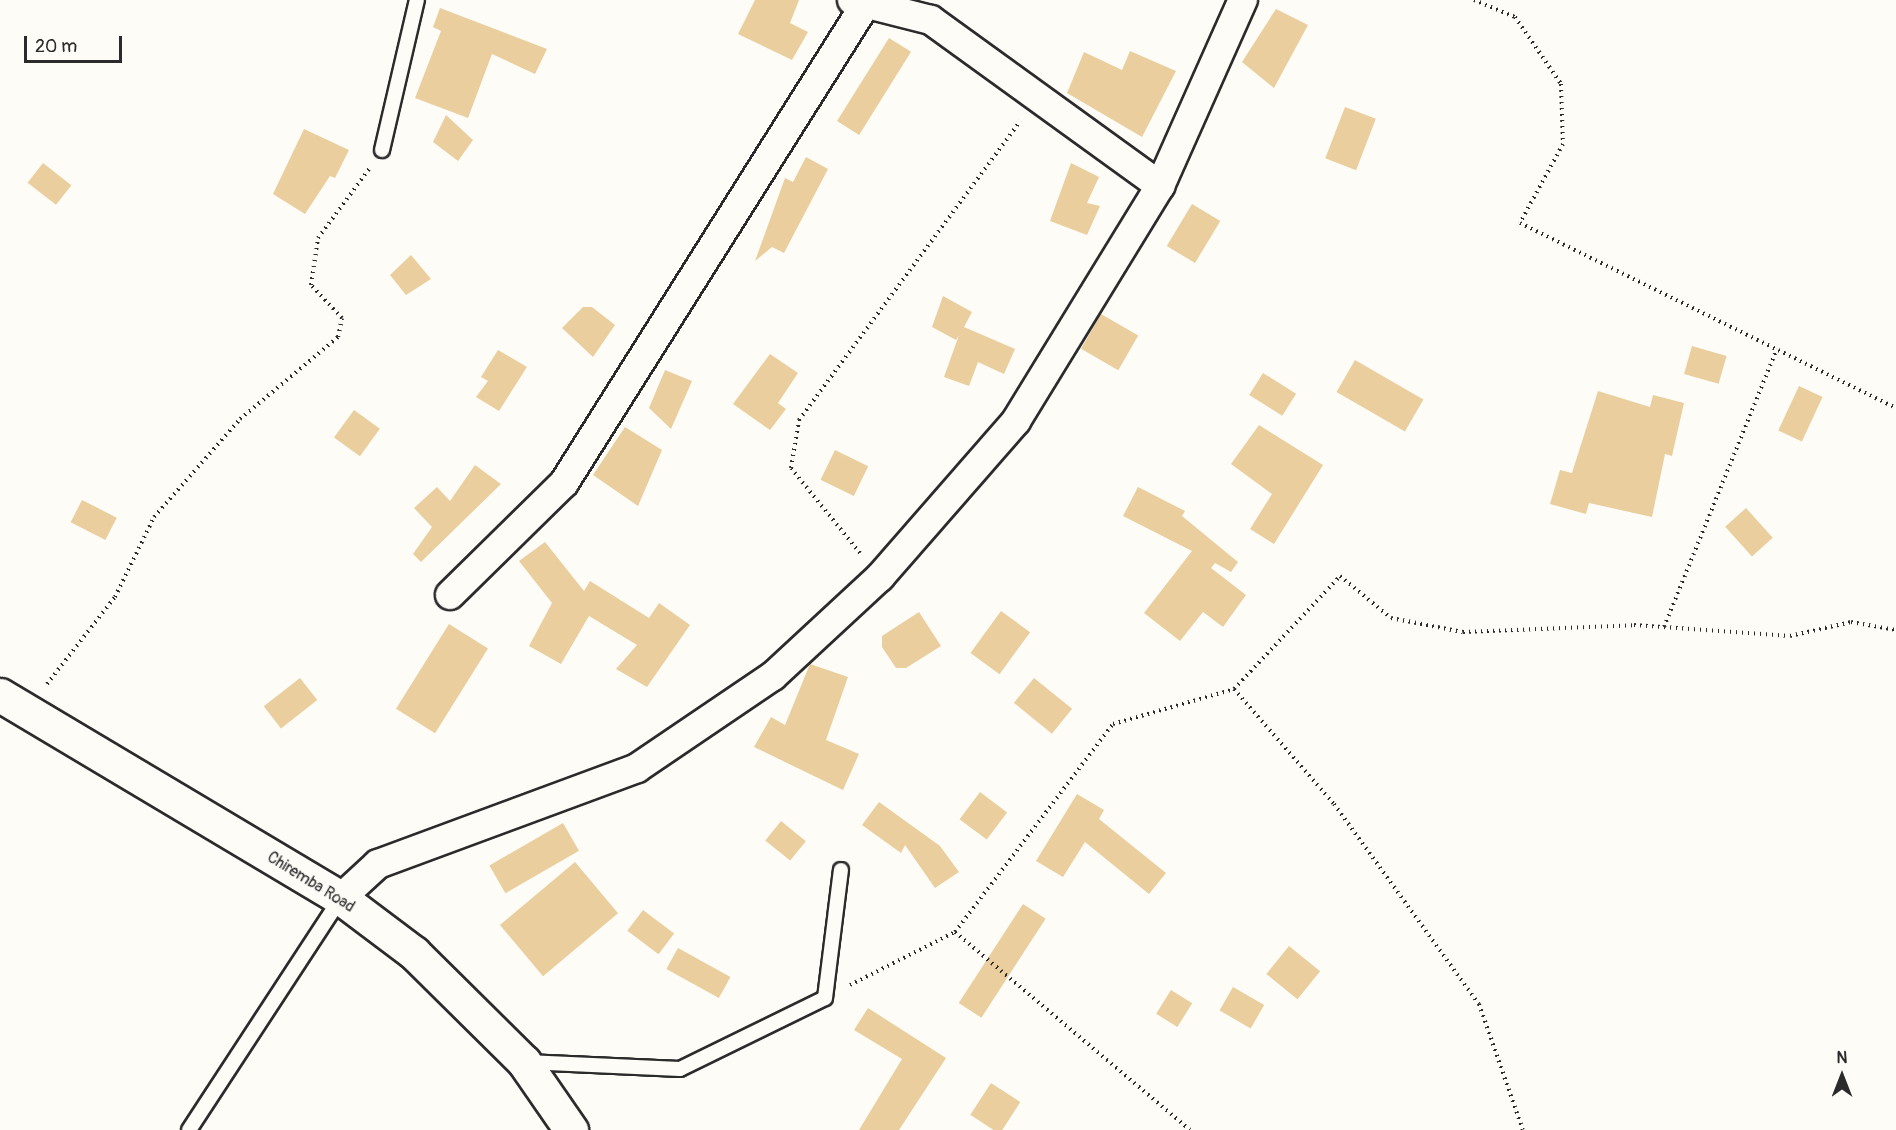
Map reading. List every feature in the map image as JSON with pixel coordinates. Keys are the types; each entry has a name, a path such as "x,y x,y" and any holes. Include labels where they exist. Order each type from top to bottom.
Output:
{"main road":[{"name":"Chiremba Road","path":"13,703 341,898 414,953 524,1062 571,1130"}],"street":[{"path":"341,898 378,864 636,768 773,676 880,577 1016,421 1160,186 1243,0"},
{"path":"450,595 564,483 859,2 931,20 1036,99 1160,186"}],"lane":[{"path":"382,150 417,0"},
{"path":"524,1062 680,1068 825,998 841,870"},
{"path":"189,1130 341,898"}],"path":[{"path":"1474,0 1515,17 1561,84 1563,144 1520,223 1896,408"},
{"path":"880,577 791,468 799,420 1036,99"},
{"path":"13,703 115,597 154,517 240,419 338,337 342,318 311,285 318,238 382,150"},
{"path":"1664,627 1777,349"},
{"path":"825,998 955,932 1113,724 1234,689 1340,576 1391,618 1463,632 1664,627 1790,636 1851,622 1896,630"},
{"path":"1234,689 1335,804 1479,1004 1523,1130"},
{"path":"955,932 1190,1130"}],"building":[{"path":"755,0 799,0 790,23 808,32 792,60 738,34"},
{"path":"440,8 547,49 535,74 492,54 468,118 415,98 441,31 433,27"},
{"path":"1276,9 1308,25 1274,88 1242,62"},
{"path":"889,38 911,52 859,135 837,121"},
{"path":"1130,51 1176,71 1142,137 1067,93 1084,52 1122,70"},
{"path":"1345,107 1376,119 1356,170 1325,158"},
{"path":"446,115 473,140 458,161 433,142"},
{"path":"304,129 349,150 335,178 330,176 305,214 273,194"},
{"path":"806,157 828,169 784,253 772,247 755,261 785,178 793,182"},
{"path":"43,163 71,185 56,205 28,183"},
{"path":"1071,163 1099,177 1087,203 1100,206 1087,235 1050,221"},
{"path":"1192,204 1220,221 1195,263 1167,246"},
{"path":"411,255 431,279 406,295 390,275"},
{"path":"943,296 972,312 964,327 1015,349 1004,374 978,362 969,386 944,377 959,335 956,340 932,327"},
{"path":"583,307 592,307 615,325 593,357 562,328"},
{"path":"1101,314 1138,336 1118,370 1081,349"},
{"path":"1692,346 1727,356 1719,384 1684,374"},
{"path":"498,350 527,367 499,411 476,397 488,381 481,377"},
{"path":"770,354 798,373 778,403 786,409 770,430 733,404"},
{"path":"1355,360 1423,400 1405,432 1336,392"},
{"path":"665,370 692,381 671,429 649,408"},
{"path":"1263,373 1296,394 1282,416 1249,395"},
{"path":"1799,386 1823,397 1802,441 1778,430"},
{"path":"1598,391 1650,407 1653,395 1684,403 1672,456 1665,454 1652,517 1589,503 1586,514 1550,504 1560,470 1572,473"},
{"path":"354,410 380,429 360,456 334,438"},
{"path":"1259,425 1323,465 1274,544 1250,529 1272,494 1231,464"},
{"path":"625,427 662,450 638,506 593,475"},
{"path":"835,450 868,466 854,496 821,480"},
{"path":"475,465 501,484 421,562 413,554 432,527 414,508 437,487 450,501"},
{"path":"1138,487 1185,511 1182,516 1238,562 1231,572 1215,563 1211,568 1246,595 1223,627 1203,612 1180,641 1144,613 1192,551 1123,516"},
{"path":"82,500 117,518 105,540 71,522"},
{"path":"1746,508 1773,538 1752,556 1725,527"},
{"path":"545,542 584,591 590,581 649,618 659,603 690,625 647,687 616,669 637,645 589,616 561,664 529,646 552,603 519,561"},
{"path":"1001,611 1030,632 1000,674 970,653"},
{"path":"919,612 941,646 906,668 896,668 882,647 882,636"},
{"path":"449,624 488,648 435,733 396,709"},
{"path":"810,664 848,677 826,740 859,754 843,790 754,747 771,717 785,725"},
{"path":"300,678 317,700 281,728 264,706"},
{"path":"1034,678 1072,709 1052,734 1014,703"},
{"path":"980,792 1007,812 987,840 960,819"},
{"path":"1077,794 1104,810 1099,819 1166,873 1149,894 1085,842 1063,877 1036,861"},
{"path":"879,802 940,846 959,872 935,888 905,845 901,853 862,825"},
{"path":"781,821 806,841 790,861 765,840"},
{"path":"563,823 579,851 505,893 489,866"},
{"path":"575,862 618,913 543,976 500,925"},
{"path":"1023,904 1046,919 981,1018 959,1003"},
{"path":"643,910 674,933 658,954 627,931"},
{"path":"1289,946 1320,971 1297,999 1266,974"},
{"path":"678,948 730,977 719,998 666,969"},
{"path":"1233,987 1264,1005 1251,1028 1220,1010"},
{"path":"1171,990 1192,1003 1177,1027 1156,1014"},
{"path":"868,1008 946,1058 899,1130 859,1130 902,1059 854,1030"},
{"path":"991,1083 1020,1102 1002,1130 994,1130 970,1115"}]}
